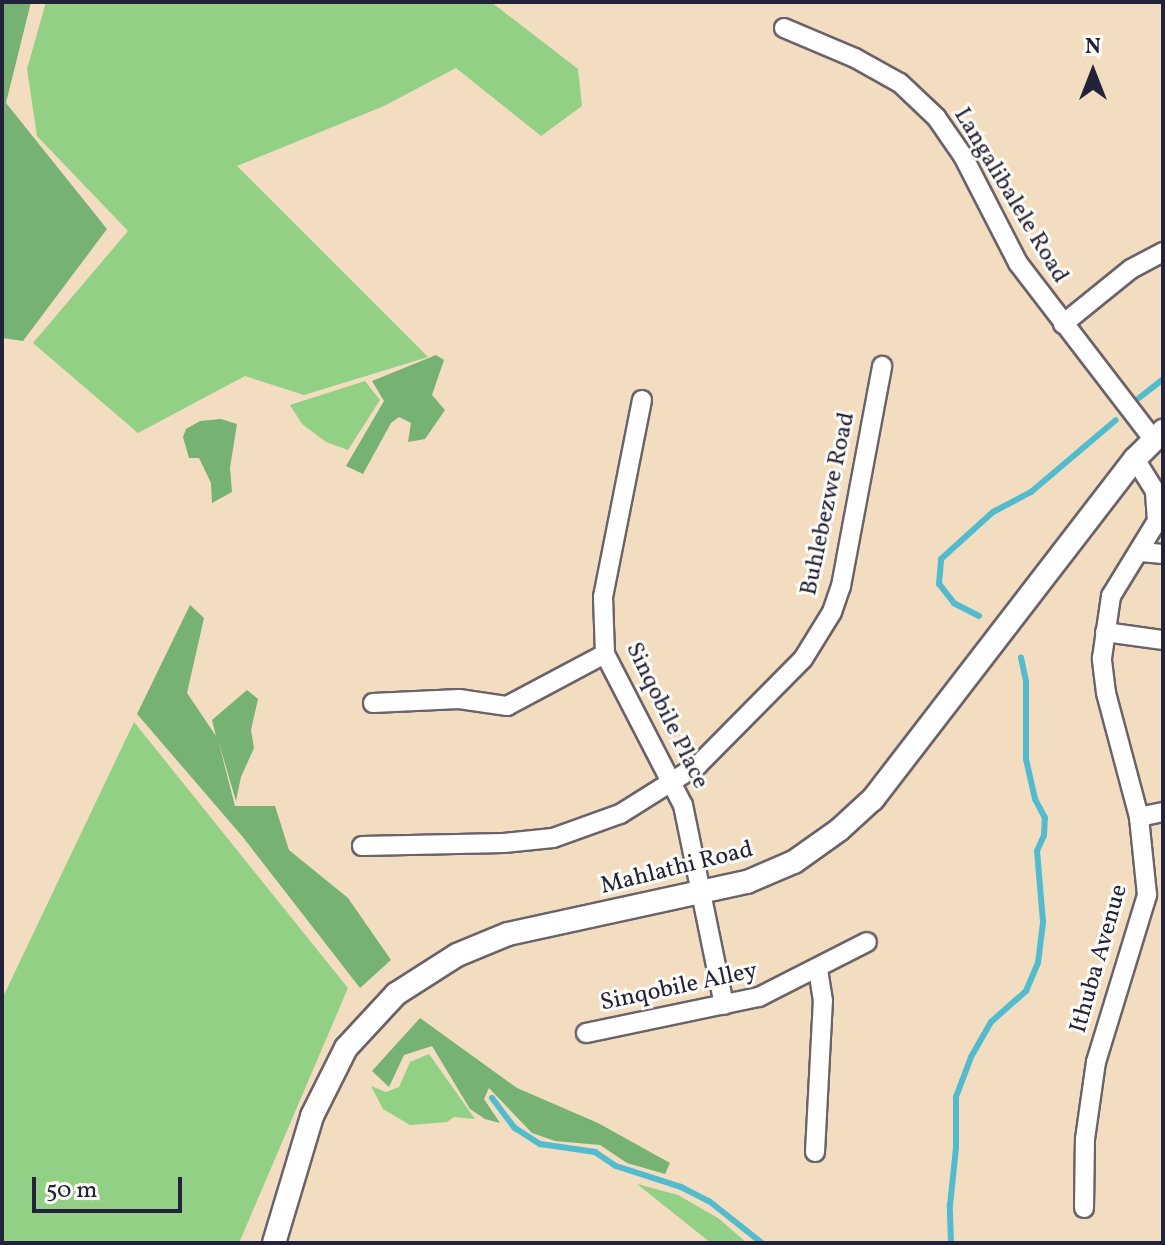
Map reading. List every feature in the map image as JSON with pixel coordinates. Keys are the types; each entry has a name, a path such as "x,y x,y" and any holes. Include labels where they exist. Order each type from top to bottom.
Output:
{"street":[{"name":"Langalibalele Road","path":"784,28 855,58 900,83 936,117 963,156 1018,263 1063,324 1158,435"},
{"path":"1063,324 1131,269 1163,252"},
{"name":"Buhlebezwe Road","path":"362,846 504,843 553,838 599,824 698,765 767,698 820,635 841,586 882,366"},
{"name":"Sinqobile Place","path":"642,400 603,597 605,654 674,782 683,805 724,1005"},
{"name":"Mahlathi Road","path":"274,1243 319,1102 346,1048 396,994 457,955 508,934 747,882 794,862 839,830 873,799 1135,459 1158,435"},
{"name":"Ithuba Avenue","path":"1084,1208 1085,1139 1096,1062 1147,895 1139,817 1106,693 1102,658 1111,596 1141,552 1157,521 1155,491 1135,459"},
{"path":"1141,552 1163,554"},
{"path":"1105,632 1163,640"},
{"path":"373,703 459,699 507,706 605,654"},
{"path":"1139,817 1163,812"},
{"name":"Sinqobile Alley","path":"586,1033 759,997 818,970 867,942"},
{"path":"815,1152 823,1001 818,970"}],"green space":[{"path":"2,2 31,2 6,103 107,229 23,341 2,338"},
{"path":"46,2 491,2 578,69 582,106 541,136 456,68 384,106 237,166 428,357 304,395 245,376 138,433 33,343 128,231 37,136 27,69"},
{"path":"436,355 444,360 432,395 445,410 425,439 408,442 411,423 399,417 391,423 363,474 346,466 384,401 372,381"},
{"path":"365,381 380,400 348,450 326,442 302,424 290,405"},
{"path":"221,419 237,424 230,468 232,492 212,503 211,483 199,458 189,458 183,437 186,429 200,421"},
{"path":"190,605 204,618 187,693 216,736 212,720 247,690 258,699 251,730 254,748 241,777 236,801 218,740 235,806 275,806 289,850 348,898 391,960 360,988 242,836 137,714"},
{"path":"134,722 348,988 239,1243 2,1243 2,999"},
{"path":"420,1018 517,1088 598,1123 670,1163 665,1174 627,1163 600,1145 555,1141 532,1133 489,1088 484,1099 500,1123 485,1119 470,1109 432,1046 404,1055 389,1087 372,1071"},
{"path":"429,1054 475,1119 454,1117 447,1122 410,1125 383,1109 371,1086 386,1092 399,1087 410,1062"},
{"path":"637,1184 678,1195 718,1218 747,1243 711,1243"}],"waterway":[{"path":"1139,398 1163,379"},
{"path":"979,616 954,603 939,584 941,559 993,512 1031,492 1116,420"},
{"path":"951,1243 956,1097 971,1057 991,1022 1026,991 1038,963 1043,922 1037,851 1044,835 1045,818 1035,799 1026,759 1026,681 1021,658"},
{"path":"492,1098 515,1128 540,1144 595,1152 616,1166 681,1187 709,1201 762,1243"}]}
